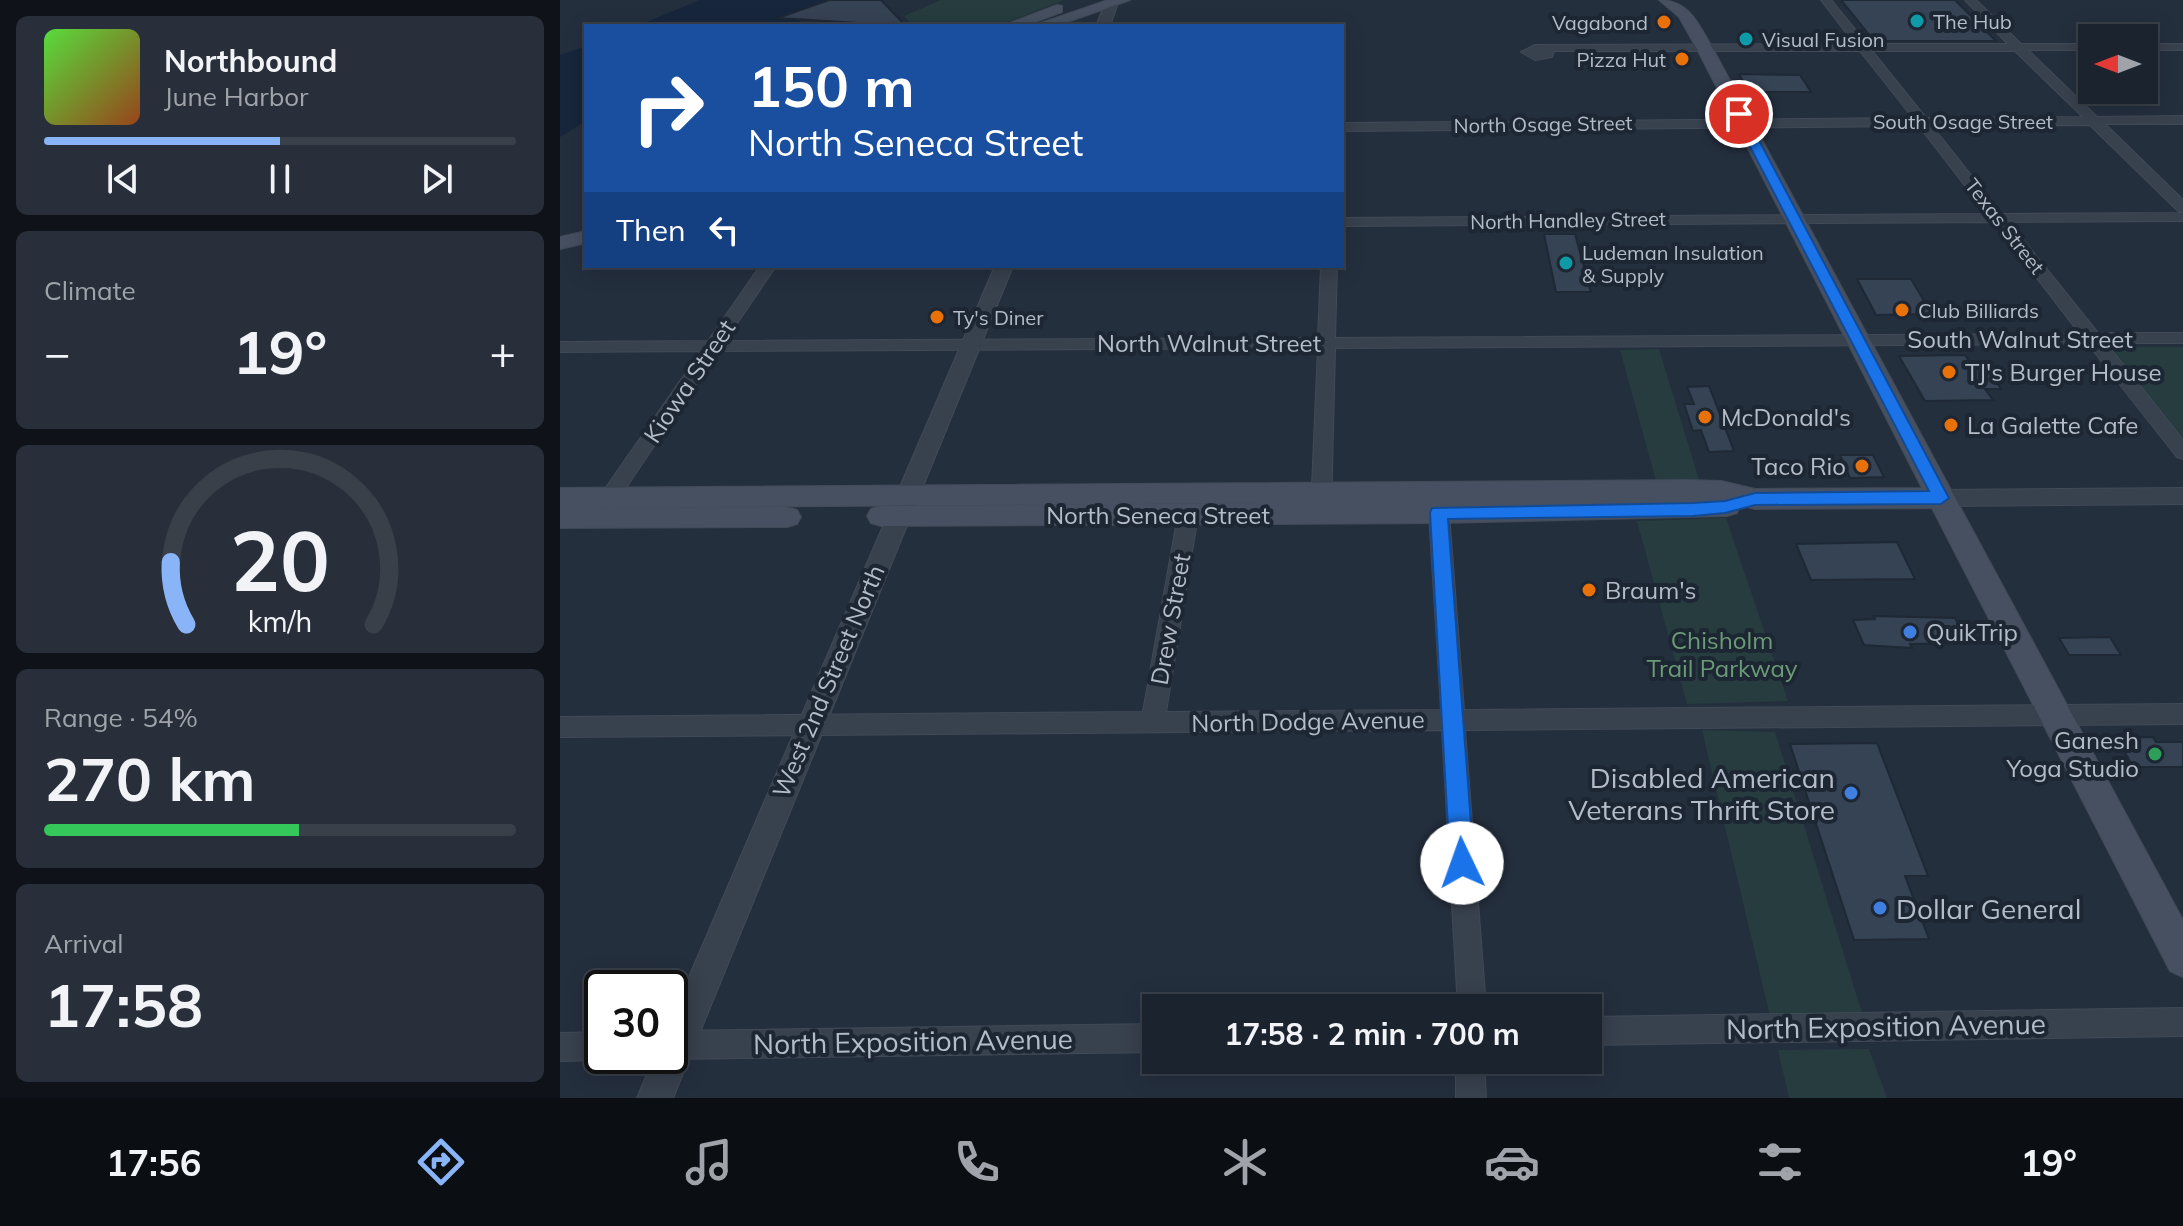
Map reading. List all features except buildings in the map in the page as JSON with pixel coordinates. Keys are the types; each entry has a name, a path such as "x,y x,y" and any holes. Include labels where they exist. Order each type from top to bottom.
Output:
{"main road":[{"path":"1016,24 1089,0"},
{"path":"1666,0 1684,7 2183,958"},
{"path":"1046,24 1116,1"},
{"path":"560,243 584,237"},
{"path":"560,257 584,251"},
{"name":"North Seneca Street","path":"560,518 903,506 1322,502 1688,490 1721,491 1755,499 1941,498"},
{"name":"North Seneca Street","path":"560,498 610,496 1188,515 1322,502 1439,513 1693,509 1725,507 1755,499"}],"street":[{"name":"Texas Street","path":"1826,0 2183,453"},
{"path":"1970,0 2183,208"},
{"path":"1104,24 1116,1"},
{"path":"1548,51 2078,47"},
{"path":"2158,47 2183,47"},
{"name":"South Osage Street","path":"1743,123 2183,120"},
{"name":"North Osage Street","path":"1344,127 1743,123"},
{"name":"North Handley Street","path":"1344,222 2183,217"},
{"name":"Kiowa Street","path":"610,496 767,268"},
{"name":"West 2nd Street North","path":"688,1010 1003,268"},
{"path":"1322,502 1329,268"},
{"name":"South Walnut Street","path":"1857,340 2183,338"},
{"name":"North Walnut Street","path":"560,347 1857,340"},
{"path":"1941,498 2183,496"},
{"path":"1439,513 1471,994"},
{"name":"Drew Street","path":"1153,723 1188,515"},
{"name":"North Dodge Avenue","path":"560,727 2183,714"},
{"name":"North Exposition Avenue","path":"1602,1031 2183,1022"},
{"name":"North Exposition Avenue","path":"688,1045 1142,1038"},
{"path":"560,1047 584,1046"},
{"name":"West 2nd Street North","path":"655,1098 663,1074"},
{"path":"1470,1074 1471,1098"}],"green space":[{"path":"941,0 1064,0 1003,24 911,24 904,16"},
{"path":"2183,347 2183,441 2115,353 2116,348"},
{"path":"1659,349 1700,483 1657,484 1620,350"},
{"name":"Chisholm Trail Parkway","path":"1726,518 1788,701 1687,704 1637,521"},
{"name":"Chisholm Trail Parkway","path":"1702,730 1775,732 1862,1013 1770,1016"},
{"path":"1869,1049 1887,1098 1789,1098 1778,1050"}],"water":[{"path":"700,0 829,0 795,12 792,15 802,20 795,24 642,24"},
{"path":"584,47 584,122 560,137 560,55"}],"place":[{"name":"The Hub","path":"1917,21"},
{"name":"Vagabond","path":"1664,22"},
{"name":"Visual Fusion","path":"1746,39"},
{"name":"Pizza Hut","path":"1682,59"},
{"name":"Ludeman Insulation & Supply","path":"1566,263"},
{"name":"Club Billiards","path":"1902,310"},
{"name":"Ty's Diner","path":"937,317"},
{"name":"TJ's Burger House","path":"1949,372"},
{"name":"McDonald's","path":"1705,417"},
{"name":"La Galette Cafe","path":"1951,425"},
{"name":"Taco Rio","path":"1862,466"},
{"name":"Braum's","path":"1589,590"},
{"name":"QuikTrip","path":"1910,632"},
{"name":"Ganesh Yoga Studio","path":"2155,754"},
{"name":"Disabled American Veterans Thrift Store","path":"1851,793"},
{"name":"Dollar General","path":"1880,908"}],"route":[{"path":"1462,863 1439,513 1693,509 1725,507 1755,499 1941,498 1739,114"}]}
